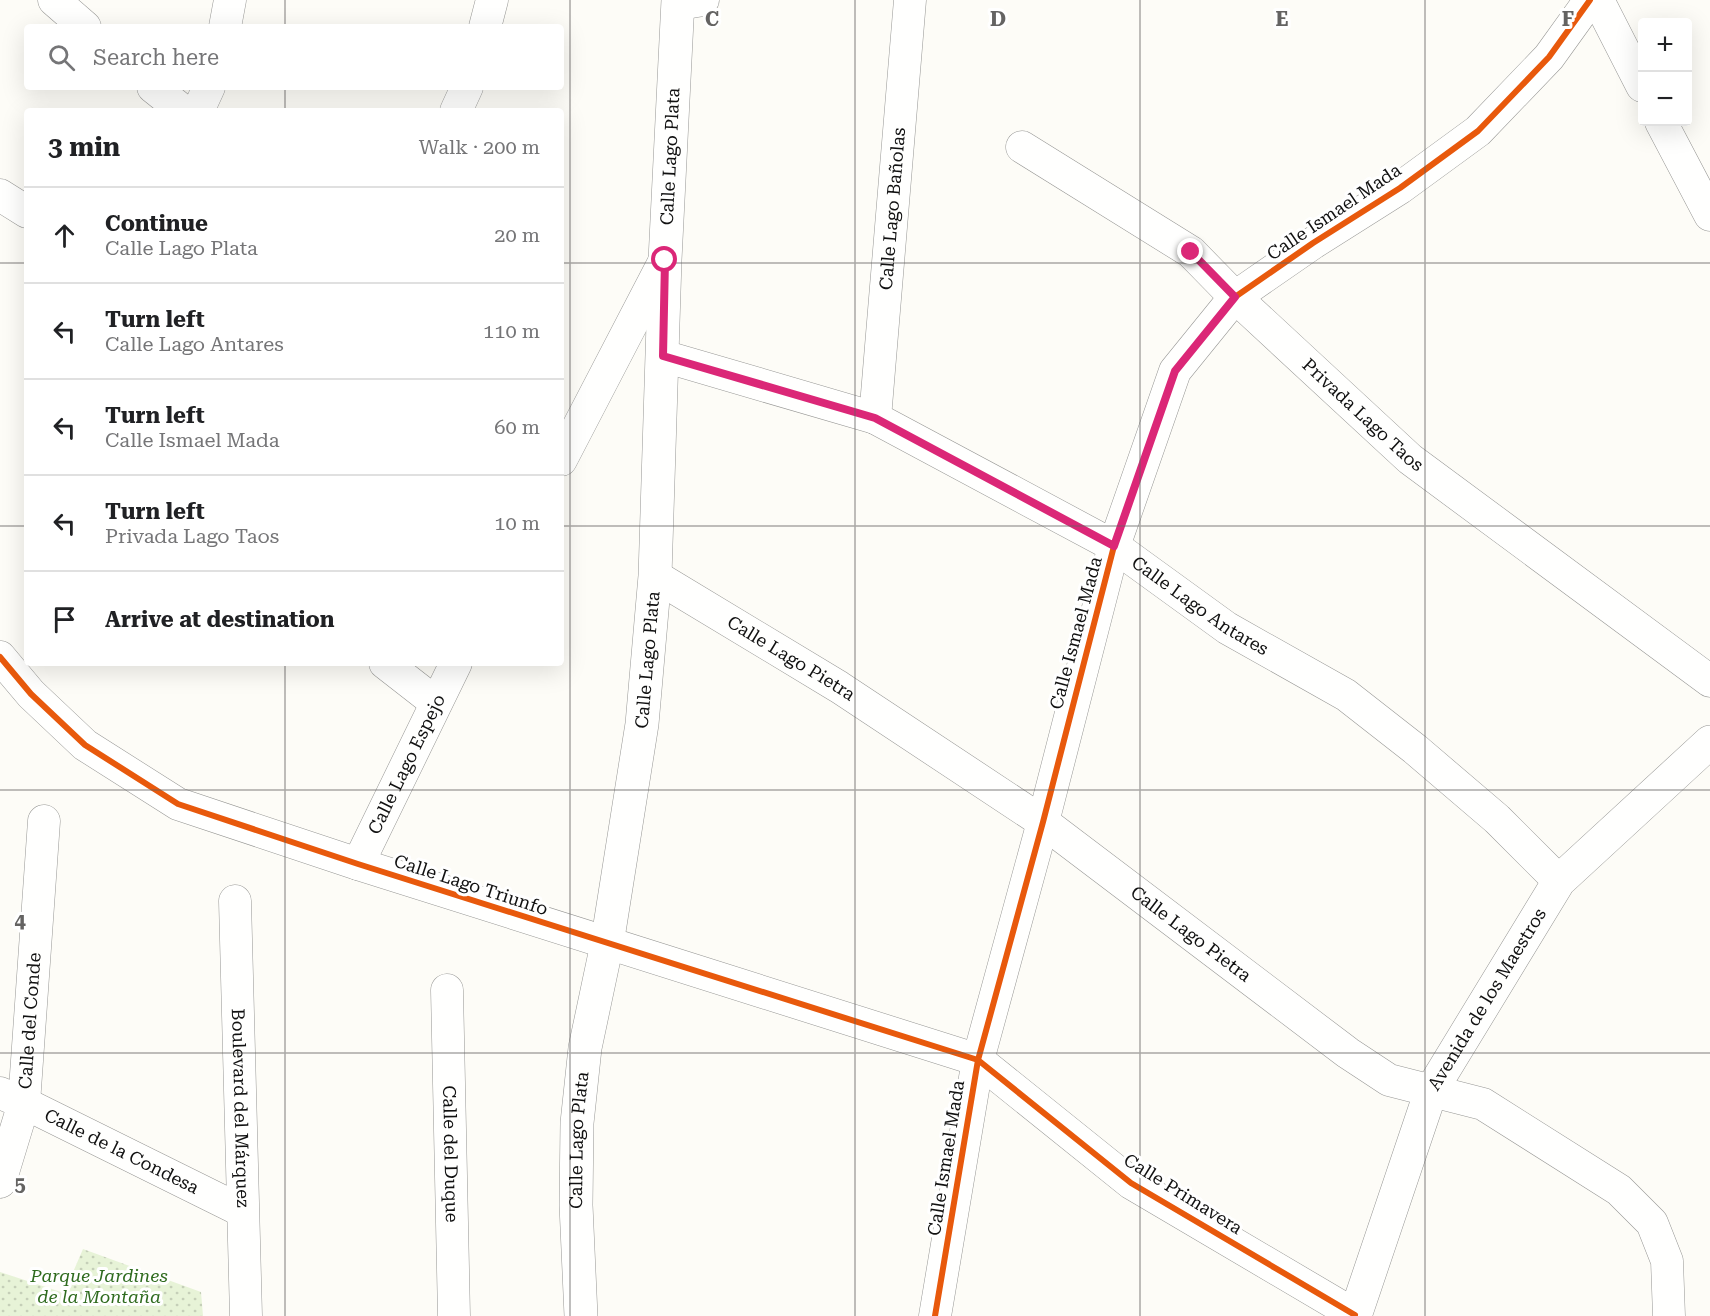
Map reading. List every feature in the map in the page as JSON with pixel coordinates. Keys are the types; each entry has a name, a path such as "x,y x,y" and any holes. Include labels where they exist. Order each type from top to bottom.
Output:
{"street":[{"path":"54,0 82,24"},
{"path":"226,24 230,0"},
{"path":"486,24 492,0"},
{"name":"Calle Lago Bañolas","path":"875,418 910,0"},
{"name":"Calle Ismael Mada","path":"935,1316 978,1060 1043,822 1114,546 1175,371 1235,297 1400,188 1478,131 1549,57 1590,0"},
{"path":"1598,0 1638,78"},
{"name":"Calle Lago Plata","path":"581,1316 576,1205 577,1123 585,1048 607,944 642,724 655,576 665,260 686,1"},
{"path":"157,90 179,108"},
{"path":"199,108 208,90"},
{"path":"457,108 466,90"},
{"path":"1663,126 1710,215"},
{"name":"Privada Lago Taos","path":"1022,147 1191,252 1235,297 1410,459 1710,681"},
{"path":"0,195 24,210"},
{"path":"564,454 665,260"},
{"name":"Calle Lago Antares","path":"663,356 875,418 1114,546 1227,628 1346,695 1415,749 1497,819 1559,881"},
{"name":"Calle Lago Pietra","path":"655,576 839,687 1043,822 1348,1053 1389,1080 1483,1104 1618,1190 1652,1223 1667,1261 1669,1316"},
{"name":"Calle Lago Triunfo","path":"0,657 31,694 85,745 178,804 607,944 978,1060"},
{"path":"389,666 435,702"},
{"name":"Calle Lago Espejo","path":"358,864 454,666"},
{"name":"Avenida de los Maestros","path":"1355,1316 1431,1091 1559,881 1710,742"},
{"name":"Calle del Conde","path":"0,1182 44,821"},
{"name":"Boulevard del Márquez","path":"235,901 246,1316"},
{"name":"Calle del Duque","path":"447,990 454,1316"},
{"name":"Calle Primavera","path":"978,1060 1131,1183 1355,1316"},
{"name":"Calle de la Condesa","path":"12,1098 242,1211"}],"green space":[{"name":"Parque Jardines de la Montaña","path":"83,1249 201,1292 203,1316 0,1316 0,1272 64,1293"}],"cycle path":[{"path":"935,1316 978,1060 1043,822 1114,546 1175,371 1235,297 1313,243 1400,188 1478,131 1549,57 1590,0"},
{"path":"0,657 31,694 85,745 178,804 358,864 978,1060 1131,1183 1355,1315"}],"route":[{"path":"665,260 663,356 875,418 1114,546 1175,371 1235,297 1191,252"}]}
